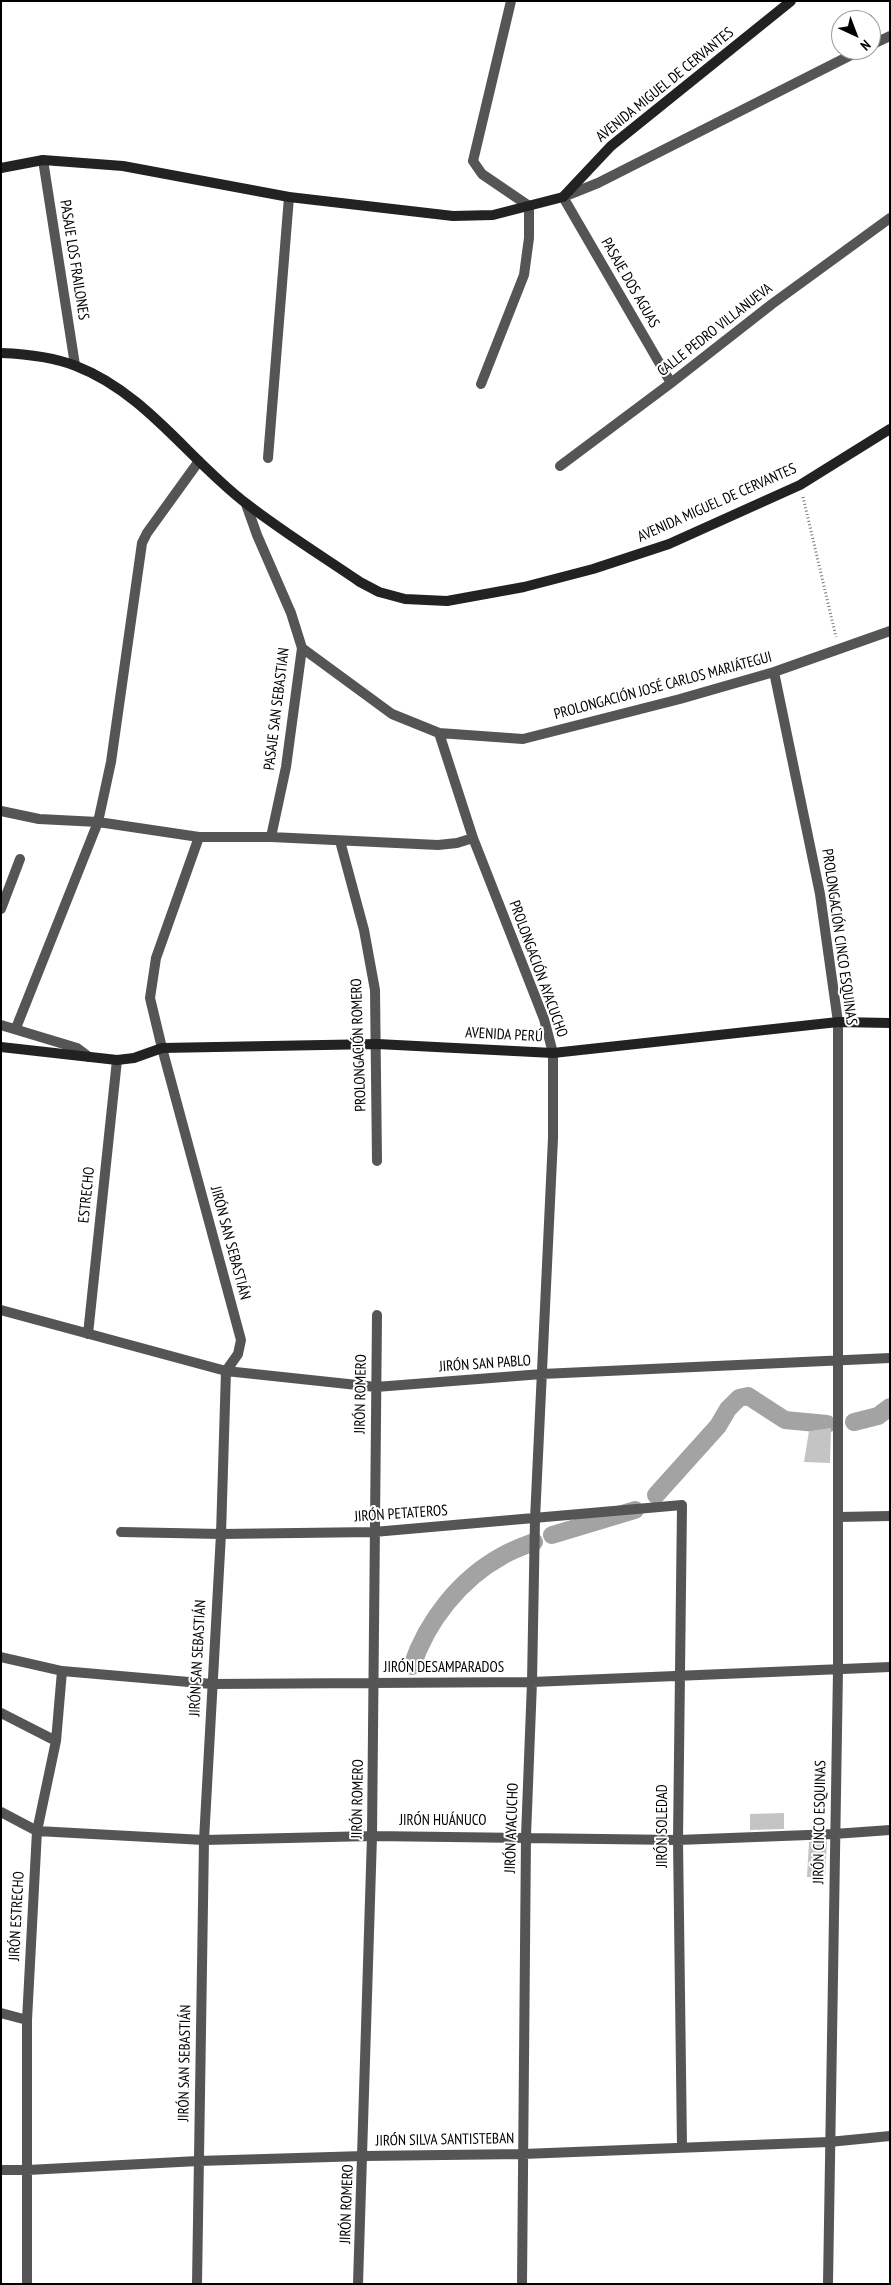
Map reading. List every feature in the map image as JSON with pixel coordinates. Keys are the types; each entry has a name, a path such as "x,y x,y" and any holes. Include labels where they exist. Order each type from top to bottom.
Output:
{"street":[{"path":"511,1 473,161 482,174 529,206"},
{"name":"AVENIDA MIGUEL DE CERVANTES","path":"563,197 611,146 791,1"},
{"path":"1,168 44,160 123,166 289,197 454,216 493,215 563,197 598,183 841,60"},
{"name":"PASAJE LOS FRAILONES","path":"44,160 75,365"},
{"path":"268,458 289,197"},
{"name":"PASAJE DOS AGUAS","path":"563,197 671,383"},
{"path":"481,384 524,275 529,238 529,206"},
{"name":"CALLE PEDRO VILLANUEVA","path":"560,466 772,304 890,218"},
{"name":"AVENIDA MIGUEL DE CERVANTES","path":"1,353 27,354 75,365 104,379 142,406 246,504 360,582 379,592 404,599 447,601 524,587 669,544 800,485 890,429"},
{"path":"16,1028 98,822 111,762 142,543 146,533 199,460"},
{"name":"PASAJE SAN SEBASTIAN","path":"246,504 257,535 291,613 302,648 286,767 271,837"},
{"name":"PROLONGACIÓN JOSÉ CARLOS MARIÁTEGUI","path":"302,648 392,714 439,733 523,739 774,672 890,631"},
{"name":"PROLONGACIÓN CINCO ESQUINAS","path":"774,672 820,894 838,1022 837,1361"},
{"name":"PROLONGACIÓN AYACUCHO","path":"439,733 473,838 544,1019 553,1053 553,1138 542,1374"},
{"path":"1,811 39,819 98,822 199,837 271,837 438,845 457,843 473,838"},
{"name":"JIRÓN SAN SEBASTIÁN","path":"197,2284 204,1840 221,1534 226,1371 238,1354 241,1340 150,998 156,958 199,837"},
{"name":"PROLONGACIÓN ROMERO","path":"340,841 364,930 375,990 377,1161"},
{"path":"1,909 20,859"},
{"name":"AVENIDA PERÚ","path":"1,1047 116,1060 134,1058 162,1048 376,1044 553,1053 838,1022 890,1023"},
{"path":"1,1025 16,1028 76,1048 88,1057"},
{"name":"ESTRECHO","path":"88,1334 116,1060"},
{"name":"JIRÓN SAN PABLO","path":"1,1310 226,1371 376,1387 542,1374 890,1358"},
{"name":"JIRÓN ROMERO","path":"358,2284 364,2156 372,1836 377,1315"},
{"name":"JIRÓN CINCO ESQUINAS","path":"828,2284 838,1670 837,1361"},
{"name":"JIRÓN AYACUCHO","path":"522,2284 526,1836 532,1682 535,1519 542,1374"},
{"name":"JIRÓN PETATEROS","path":"121,1532 221,1534 374,1532 682,1505"},
{"name":"JIRÓN SOLEDAD","path":"682,1505 678,1840 682,2147"},
{"path":"839,1517 890,1516"},
{"name":"JIRÓN DESAMPARADOS","path":"1,1657 62,1672 212,1684 532,1682 890,1667"},
{"name":"JIRÓN ESTRECHO","path":"27,2284 27,2020 37,1831 56,1741 62,1672"},
{"path":"1,1713 56,1741"},
{"name":"JIRÓN HUÁNUCO","path":"1,1812 37,1831 204,1840 372,1836 526,1836 678,1840 890,1830"},
{"path":"1,2013 27,2020"},
{"name":"JIRÓN SILVA SANTISTEBAN","path":"1,2170 198,2161 523,2154 829,2142 890,2136"}],"path":[{"path":"800,485 839,650"}],"building":[{"path":"831,1428 830,1463 804,1462 809,1431"},
{"path":"784,1813 784,1829 750,1830 750,1814"},
{"path":"827,1841 825,1878 807,1877 809,1842"}],"waterway":[{"path":"656,1495 718,1426 728,1409 739,1398 748,1396 785,1420 827,1424"},
{"path":"854,1422 878,1416 890,1407"},
{"path":"552,1535 635,1510"},
{"path":"412,1666 426,1633 436,1617 459,1589 487,1565 510,1552 534,1542"}]}
